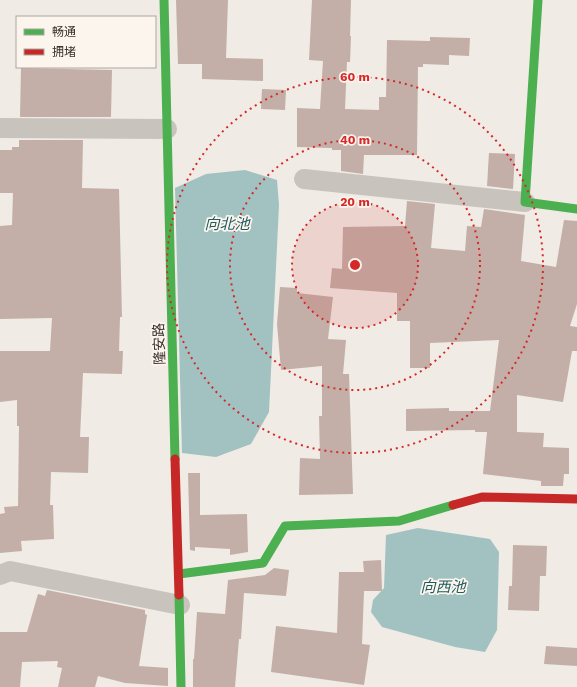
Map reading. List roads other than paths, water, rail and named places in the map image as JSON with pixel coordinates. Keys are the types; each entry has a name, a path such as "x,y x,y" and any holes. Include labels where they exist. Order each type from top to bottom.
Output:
{"street":[{"name":"隆安路","path":"164,0 181,687"},
{"path":"525,202 538,0"},
{"path":"0,128 167,129"},
{"path":"304,179 525,202 577,209"},
{"path":"179,574 263,563 285,526 399,521 482,497 577,499"},
{"path":"0,575 10,571 180,606"}],"water":[{"name":"向北池","path":"245,170 277,180 279,205 269,412 251,444 216,457 182,453 175,188 206,174"},
{"name":"向西池","path":"418,528 490,539 499,552 497,630 485,652 455,647 382,627 371,612 373,600 384,588 386,535"}]}
